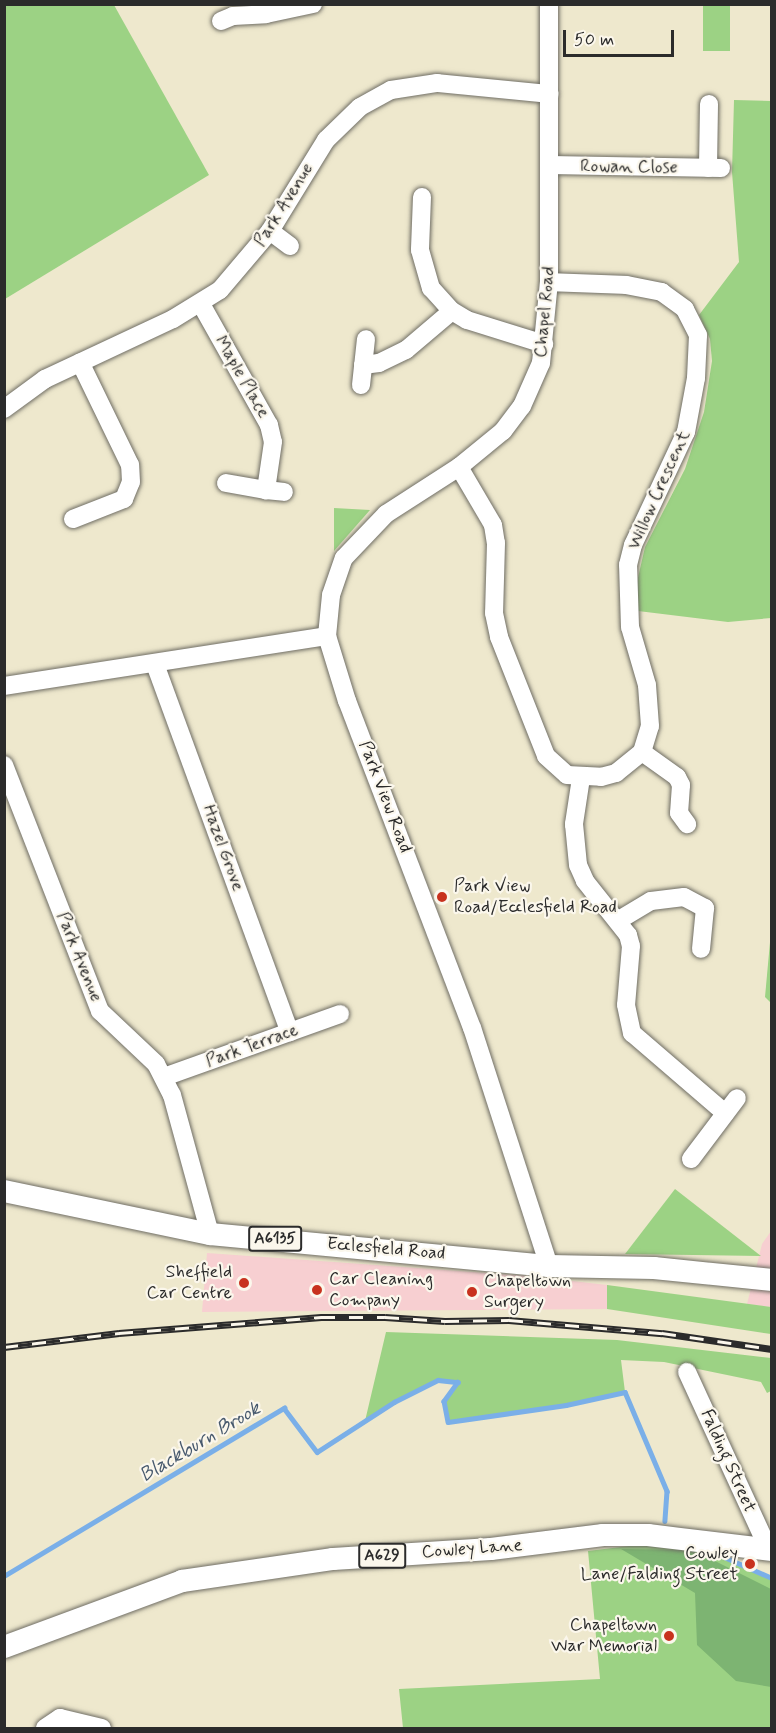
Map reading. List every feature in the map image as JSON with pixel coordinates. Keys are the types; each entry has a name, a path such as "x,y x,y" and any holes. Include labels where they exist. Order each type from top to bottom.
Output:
{"main road":[{"name":"Ecclesfield Road","path":"4,1191 210,1234 549,1266 654,1268 771,1280"},
{"name":"Cowley Lane","path":"4,1647 182,1581 333,1559 491,1549 603,1535 648,1535 770,1550"}],"street":[{"path":"221,21 233,16 284,12 314,4"},
{"name":"Chapel Road","path":"327,636 336,577 358,541 386,514 459,468 503,431 522,406 544,344 549,282 549,4"},
{"name":"Park Avenue","path":"4,409 45,379 201,304 237,273 270,231 326,140 360,107 391,90 437,83 549,94"},
{"name":"Rowan Close","path":"550,165 715,168 709,104"},
{"path":"422,197 423,270 431,288 452,311 496,332 544,344"},
{"path":"270,231 290,246"},
{"name":"Willow Crescent","path":"549,282 626,285 663,292 685,309 698,335 696,378 686,432 633,545 628,565 630,627 650,709 649,733 642,752"},
{"name":"Maple Place","path":"201,304 269,425 275,491 226,483"},
{"path":"363,365 389,359 406,350 452,311"},
{"path":"361,385 366,339"},
{"path":"73,519 124,499 131,482 130,465 80,362"},
{"path":"459,468 493,525 496,543 495,614 515,678 546,756 556,768 581,778 616,773 642,752 677,777 679,813 687,824"},
{"path":"4,687 327,636"},
{"name":"Park View Road","path":"327,636 347,701 472,1028 549,1266"},
{"name":"Hazel Grove","path":"155,664 290,1032"},
{"name":"Park Avenue","path":"4,765 100,1011 156,1064 172,1095 210,1234"},
{"path":"581,778 574,824 578,865 598,899 619,920 632,945 626,1005 632,1033 725,1113"},
{"path":"619,920 651,901 684,897 705,908 701,949"},
{"name":"Park Terrace","path":"164,1077 340,1014"},
{"path":"691,1159 737,1098"},
{"name":"Falding Street","path":"687,1372 770,1550"},
{"path":"45,1728 60,1718 102,1728"}],"shaded area":[{"path":"771,1231 771,1307 747,1304 762,1244"},
{"path":"207,1253 529,1276 607,1285 607,1309 202,1312"}],"green space":[{"path":"5,4 114,5 209,175 5,299"},
{"path":"703,5 730,5 730,51 703,51"},
{"path":"734,100 771,101 771,618 728,622 638,611 634,595 645,547 685,469 704,412 712,361 710,339 699,315 739,262 732,172"},
{"path":"334,508 370,510 334,551"},
{"path":"771,931 772,1003 765,997"},
{"path":"675,1189 761,1256 625,1254"},
{"path":"607,1285 771,1307 771,1334 607,1309"},
{"path":"386,1332 617,1340 771,1358 771,1391 767,1393 761,1382 664,1362 621,1360 625,1392 566,1405 448,1422 444,1401 457,1382 438,1380 365,1421"},
{"path":"645,1544 720,1555 771,1578 771,1728 403,1728 399,1689 600,1679 588,1551"},
{"path":"621,1549 693,1550 771,1589 771,1687 736,1681 697,1645 695,1593"}],"waterway":[{"name":"Blackburn Brook","path":"4,1576 284,1408 317,1452 394,1402 438,1380 458,1382 444,1401 448,1422 566,1405 625,1392 667,1491 665,1521"},
{"name":"Blackburn Brook","path":"720,1555 772,1578"}],"railway":[{"path":"4,1347 119,1333 321,1317 385,1317 445,1321 509,1320 662,1333 772,1349"}],"place":[{"name":"Park View Road/Ecclesfield Road","path":"442,897"},
{"name":"Sheffield Car Centre","path":"244,1283"},
{"name":"Car Cleaning Company","path":"317,1290"},
{"name":"Chapeltown Surgery","path":"472,1292"},
{"name":"Cowley Lane/Falding Street","path":"750,1564"},
{"name":"Chapeltown War Memorial","path":"669,1636"}]}
